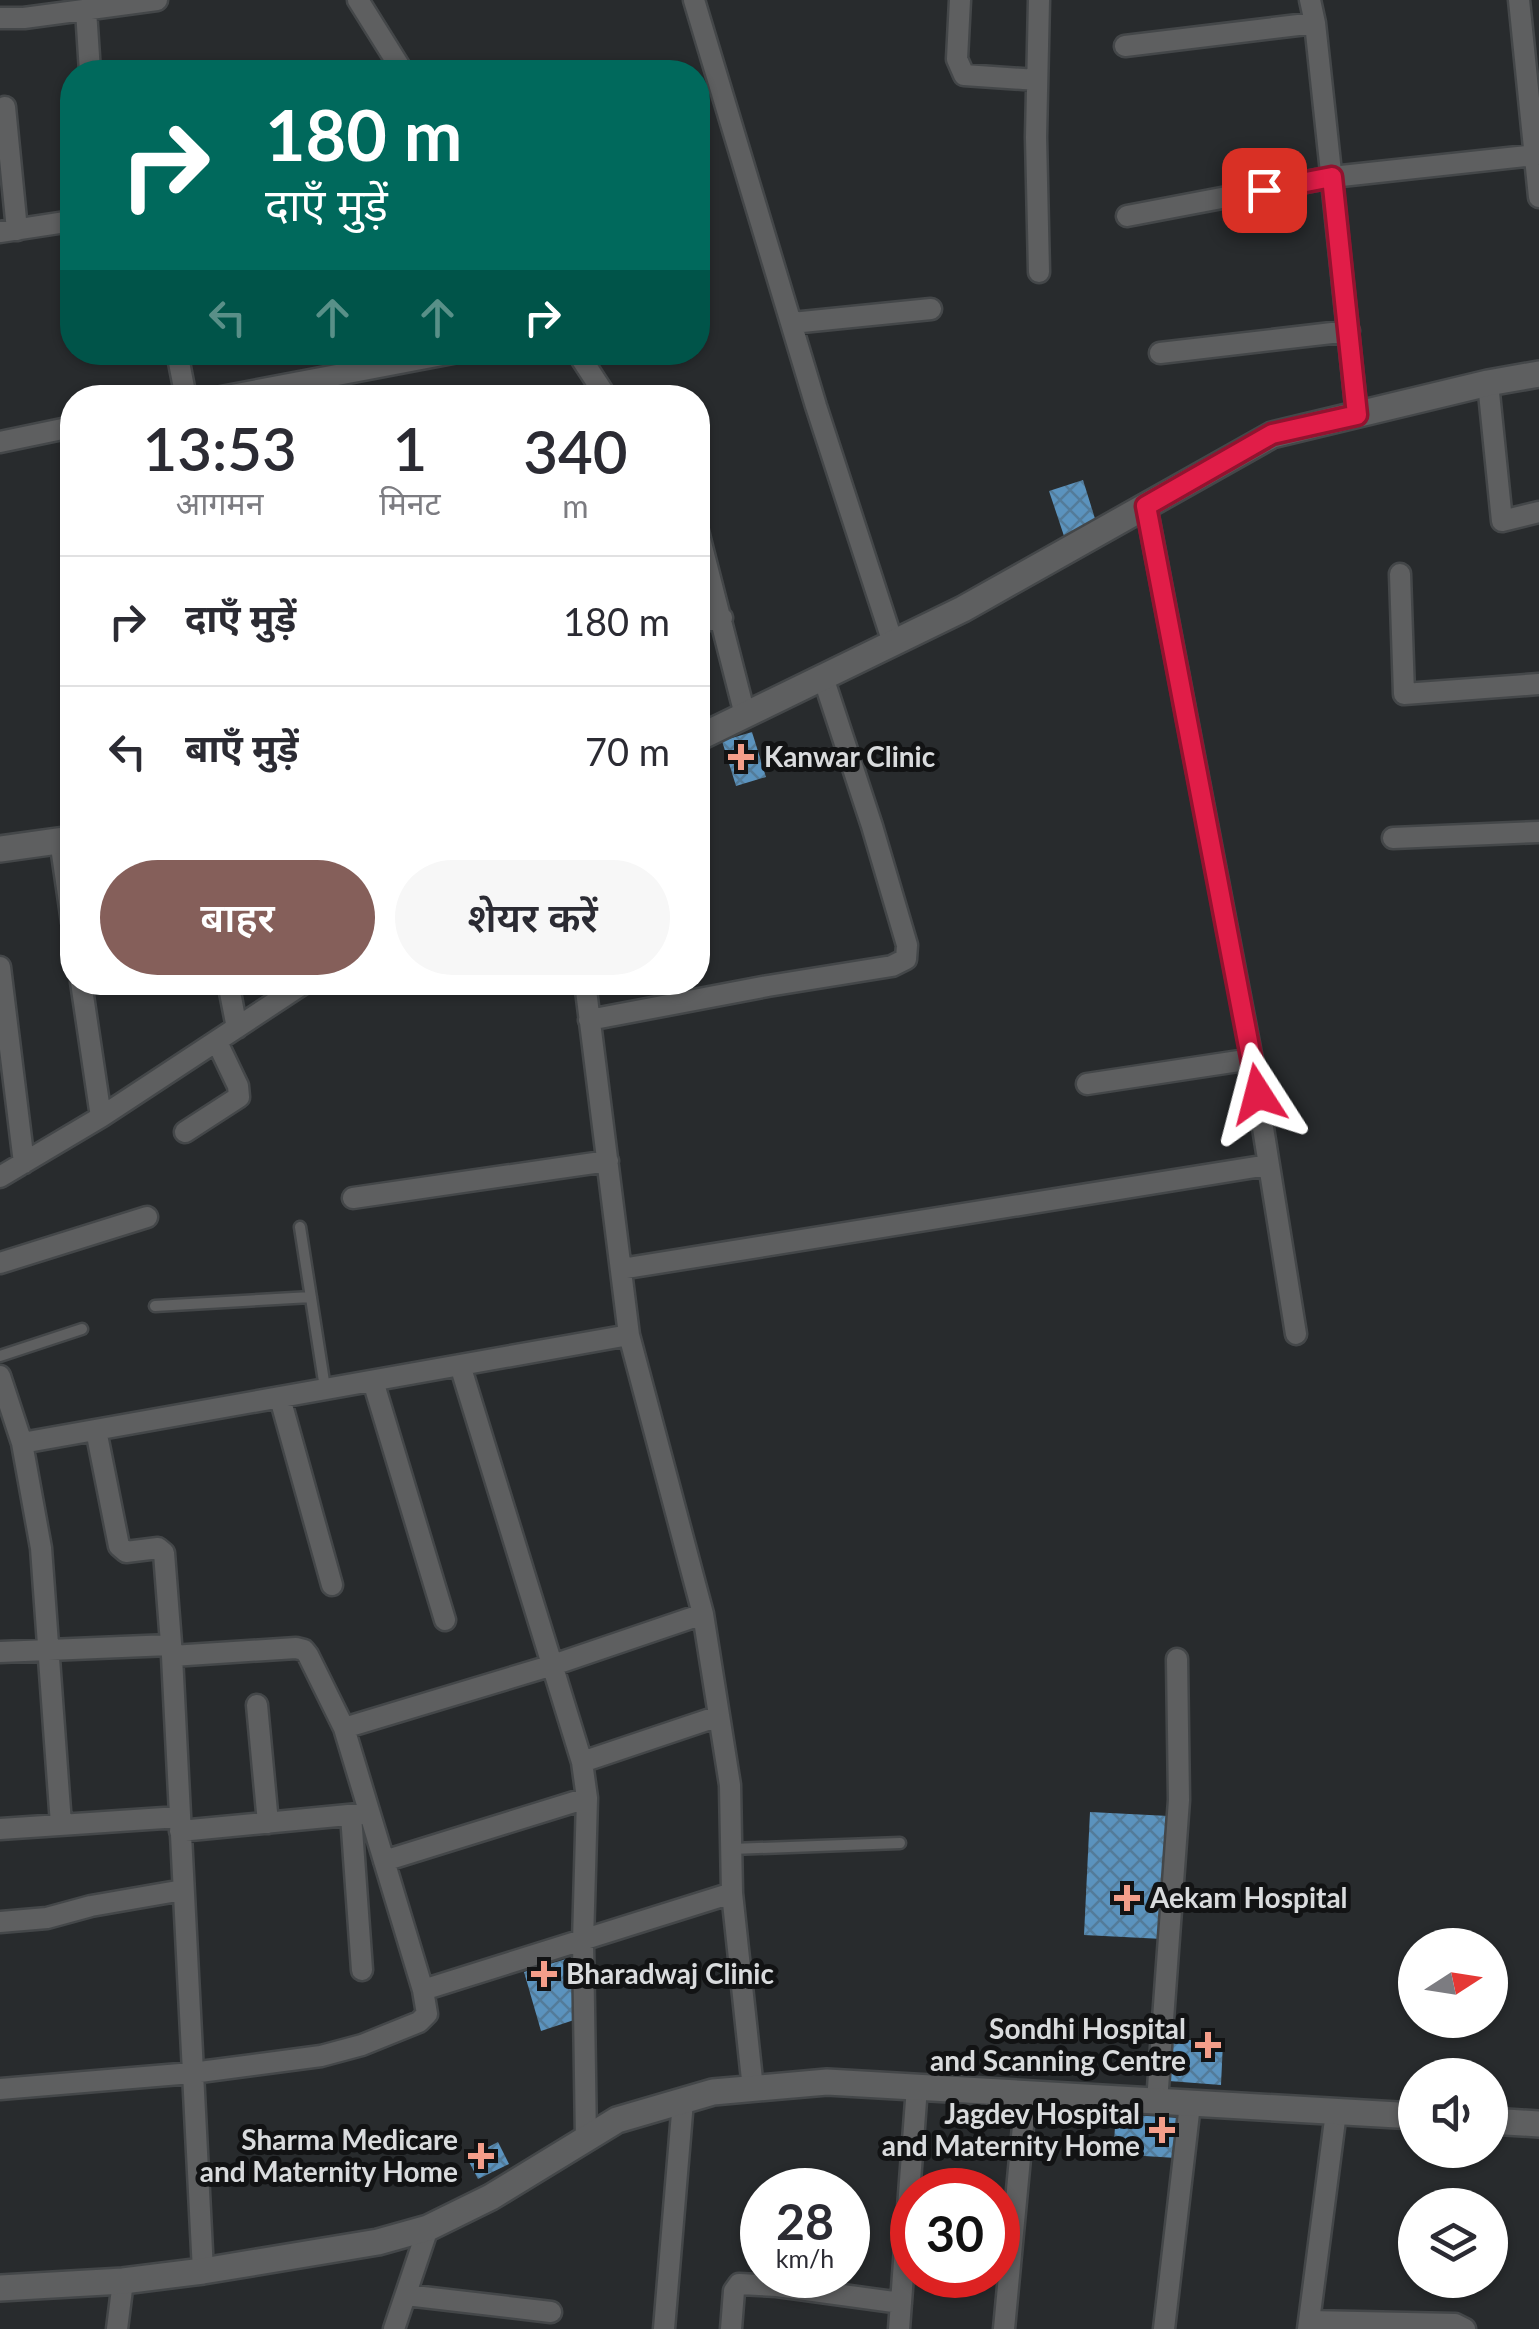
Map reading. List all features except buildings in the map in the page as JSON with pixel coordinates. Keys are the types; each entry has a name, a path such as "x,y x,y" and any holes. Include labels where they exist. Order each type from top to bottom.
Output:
{"street":[{"path":"0,18 24,9 86,10 157,0"},
{"path":"358,0 396,60"},
{"path":"694,0 704,60"},
{"path":"960,0 957,59 964,75 1037,80"},
{"path":"1038,0 1039,272"},
{"path":"1310,0 1357,415"},
{"path":"1519,0 1539,198"},
{"path":"86,10 89,60"},
{"path":"1125,46 1315,23"},
{"path":"710,92 792,324 893,643"},
{"path":"5,107 9,231 60,223"},
{"path":"1127,216 1332,177 1535,155"},
{"path":"792,324 931,310"},
{"path":"1160,353 1348,331"},
{"path":"284,385 390,365"},
{"path":"710,732 963,609 1272,434 1539,374"},
{"path":"1488,383 1502,521 1539,512"},
{"path":"0,442 60,430"},
{"path":"1146,506 1252,1059 1296,1334"},
{"path":"710,574 745,714"},
{"path":"1400,574 1404,694 1539,684"},
{"path":"710,620 722,618"},
{"path":"590,1020 892,966 906,960 907,945 872,826 822,677"},
{"path":"1394,838 1539,832"},
{"path":"0,849 60,840"},
{"path":"0,967 24,1163"},
{"path":"84,995 102,1118"},
{"path":"231,995 237,1028"},
{"path":"0,1177 102,1118 286,995"},
{"path":"587,995 628,1336 703,1614 730,1784 732,1893 753,2089"},
{"path":"185,1132 240,1097 217,1042"},
{"path":"1087,1084 1252,1059"},
{"path":"353,1198 608,1161"},
{"path":"621,1269 1268,1166"},
{"path":"0,1263 147,1217"},
{"path":"22,1444 628,1336"},
{"path":"460,1365 582,1762 587,1798 582,1942 586,2140"},
{"path":"0,1376 4,1402 22,1444 41,1548 61,1824"},
{"path":"373,1381 445,1620"},
{"path":"280,1398 332,1586"},
{"path":"96,1430 119,1546 126,1552 158,1548 164,1553 203,2271"},
{"path":"344,1728 553,1665 703,1614"},
{"path":"0,1652 304,1650 344,1728 360,1814 362,1970"},
{"path":"1156,2102 1179,1800 1178,1658"},
{"path":"257,1704 268,1823"},
{"path":"582,1762 719,1716"},
{"path":"384,1861 587,1798"},
{"path":"0,1829 61,1824 268,1823 360,1814"},
{"path":"0,2089 192,2073 321,2056 362,2045 425,2018 428,2014 423,1990 384,1861 360,1814"},
{"path":"0,1922 47,1918 183,1890"},
{"path":"423,1990 732,1893"},
{"path":"0,2288 123,2281 378,2242 428,2228 491,2197 617,2120 714,2092 827,2082 1398,2115"},
{"path":"899,2329 918,2088"},
{"path":"1004,2329 1026,2094"},
{"path":"664,2329 683,2101"},
{"path":"1164,2329 1190,2104"},
{"path":"1336,2112 1309,2325 1455,2324 1465,2329"},
{"path":"1508,2122 1539,2124"},
{"path":"394,2329 428,2228"},
{"path":"117,2329 123,2281"},
{"path":"730,2329 734,2291 739,2284 901,2303"},
{"path":"406,2294 552,2312"}],"lane":[{"path":"300,1227 326,1390"},
{"path":"156,1306 311,1297"},
{"path":"0,1356 82,1329"},
{"path":"732,1849 900,1842"}],"place":[{"name":"Kanwar Clinic","path":"741,757"},
{"name":"Aekam Hospital","path":"1127,1898"},
{"name":"Bharadwaj Clinic","path":"544,1974"},
{"name":"Sondhi Hospital and Scanning Centre","path":"1208,2045"},
{"name":"Jagdev Hospital and Maternity Home","path":"1162,2130"},
{"name":"Sharma Medicare and Maternity Home","path":"481,2156"}],"route":[{"path":"1258,1094 1146,506 1272,434 1357,415 1332,177 1264,190"}]}
